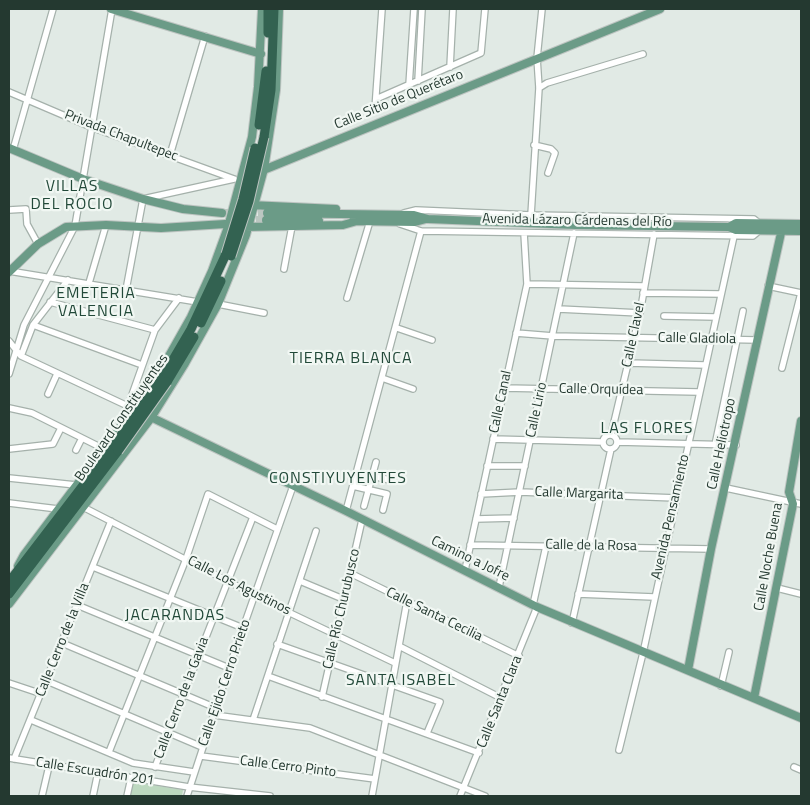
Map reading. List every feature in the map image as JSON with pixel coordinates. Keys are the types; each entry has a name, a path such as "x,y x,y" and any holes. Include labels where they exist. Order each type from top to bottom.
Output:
{"highway":[{"name":"Boulevard Constituyentes","path":"9,594 154,403 209,307 240,233 264,136 269,42 268,9"},
{"name":"Boulevard Constituyentes","path":"267,89 274,9"},
{"name":"Boulevard Constituyentes","path":"10,580 79,502"}],"main road":[{"path":"112,9 261,54"},
{"path":"10,580 24,555 104,449 169,356 198,302 234,206 238,179 252,137 261,54 262,9"},
{"path":"9,604 79,502 128,448 151,418 184,365 218,304 249,227 264,169 276,90 279,9"},
{"name":"Calle Sitio de Querétaro","path":"238,179 660,9"},
{"path":"11,149 83,178 143,199 183,209 222,213"},
{"path":"234,206 255,205 359,210 378,215"},
{"name":"Avenida Lázaro Cárdenas del Río","path":"395,218 357,221 266,216 378,215 395,218 415,222 428,219 576,225 729,227 736,223 801,231"},
{"path":"9,272 38,244 60,229 75,226 106,225 161,228 172,231 226,226 343,225 357,221"},
{"name":"Avenida Lázaro Cárdenas del Río","path":"783,228 801,224"},
{"name":"Calle Heliotropo","path":"688,670 768,286 783,228"},
{"name":"Camino a Jofre","path":"131,408 346,511 535,606 688,670 721,686 801,718"},
{"name":"Calle Noche Buena","path":"754,698 797,504 789,492 799,445 801,421"}],"street":[{"path":"11,149 53,9"},
{"path":"9,374 12,355 24,325 75,226 112,9"},
{"path":"375,109 382,9"},
{"path":"409,85 414,9"},
{"path":"418,81 422,9"},
{"path":"450,67 453,9"},
{"path":"376,99 481,53 485,9"},
{"path":"532,215 534,145 539,88 537,58 542,9"},
{"path":"170,155 205,36"},
{"path":"539,88 547,83 643,54"},
{"name":"Privada Chapultepec","path":"9,92 91,126 238,179"},
{"path":"534,145 551,149 555,153 548,173"},
{"name":"Calle Sitio de Querétaro","path":"143,199 238,179"},
{"path":"126,290 143,199"},
{"path":"9,210 26,209 27,224 38,244"},
{"name":"Avenida Lázaro Cárdenas del Río","path":"416,210 532,215 754,219 760,227 753,236 421,231 395,218 416,210"},
{"path":"347,298 370,221"},
{"path":"89,283 106,225"},
{"path":"284,269 292,226"},
{"path":"346,511 397,328 421,231"},
{"name":"Calle Canal","path":"465,570 527,284 524,233"},
{"name":"Calle Lirio","path":"499,587 565,285 574,233"},
{"name":"Calle Clavel","path":"611,435 640,313 654,234"},
{"name":"Avenida Pensamiento","path":"619,750 643,652 698,392 734,236"},
{"path":"9,272 89,283 198,302"},
{"path":"22,356 33,325 68,280"},
{"path":"527,284 721,294"},
{"path":"768,286 801,293 782,368"},
{"path":"12,355 22,356 131,408 142,365 155,330 179,298"},
{"path":"50,302 155,330"},
{"path":"218,304 264,313"},
{"path":"559,309 640,313"},
{"path":"715,445 743,311"},
{"path":"664,316 716,317"},
{"path":"33,325 142,365"},
{"path":"397,328 432,340"},
{"name":"Calle Gladiola","path":"516,332 553,336 757,340"},
{"path":"9,341 12,355"},
{"path":"628,363 705,366"},
{"path":"48,394 57,374"},
{"path":"382,378 413,389"},
{"name":"Calle Orquídea","path":"504,388 698,392"},
{"path":"9,408 32,413 104,449"},
{"path":"9,449 54,444 62,428"},
{"path":"114,435 124,439 128,448"},
{"path":"603,442 604,438 611,435 618,442 736,445"},
{"path":"76,450 82,438"},
{"path":"493,439 603,442"},
{"path":"603,442 604,446 611,449"},
{"path":"572,623 599,495 611,449 618,442"},
{"path":"364,506 376,462"},
{"path":"487,466 525,466"},
{"path":"372,476 390,480"},
{"path":"9,478 76,486"},
{"name":"Calle Ejido Cerro Prieto","path":"187,796 229,668 293,486"},
{"path":"353,486 387,494 383,510"},
{"path":"726,488 797,504"},
{"name":"Calle Margarita","path":"481,494 520,492 676,498"},
{"path":"110,752 186,559 208,494 277,529"},
{"name":"Calle Los Agustinos","path":"79,502 111,521 288,612 395,663"},
{"path":"9,503 58,509"},
{"name":"Calle Cerro de la Gavia","path":"155,767 253,517"},
{"path":"476,519 514,518"},
{"name":"Calle Río Churubusco","path":"322,697 362,520"},
{"name":"Calle Cerro de la Villa","path":"10,759 31,720 111,521"},
{"path":"253,720 316,531"},
{"name":"Calle de la Rosa","path":"470,545 712,549"},
{"name":"Calle Santa Clara","path":"460,796 519,656 535,606 546,546"},
{"path":"92,566 243,628"},
{"name":"Calle Santa Cecilia","path":"350,573 519,656"},
{"path":"300,581 343,599"},
{"path":"777,588 801,594"},
{"path":"578,594 654,596"},
{"path":"372,796 407,601"},
{"path":"77,605 229,668"},
{"path":"62,643 216,708"},
{"path":"277,644 440,702 427,734"},
{"path":"399,646 501,698"},
{"path":"721,686 729,652"},
{"path":"268,676 479,753"},
{"path":"46,682 202,747"},
{"path":"9,683 42,694"},
{"path":"214,715 310,728 486,796"},
{"path":"31,720 133,762 194,772"},
{"name":"Calle Cerro Pinto","path":"201,756 375,779"},
{"name":"Calle Escuadrón 201","path":"10,759 238,794 270,796"},
{"path":"42,796 49,766"},
{"path":"794,767 801,770"},
{"path":"93,796 98,772"},
{"path":"127,796 131,778"}],"green space":[{"path":"133,782 183,790 182,796 128,796"}],"tunnel":[{"path":"222,213 267,213"},
{"path":"244,220 266,220"}],"district":[{"name":"VILLAS DEL ROCIO","path":"72,196"},
{"name":"EMETERIA VALENCIA","path":"96,303"},
{"name":"TIERRA BLANCA","path":"351,359"},
{"name":"LAS FLORES","path":"647,429"},
{"name":"CONSTIYUYENTES","path":"338,479"},
{"name":"JACARANDAS","path":"175,616"},
{"name":"SANTA ISABEL","path":"401,681"}]}
